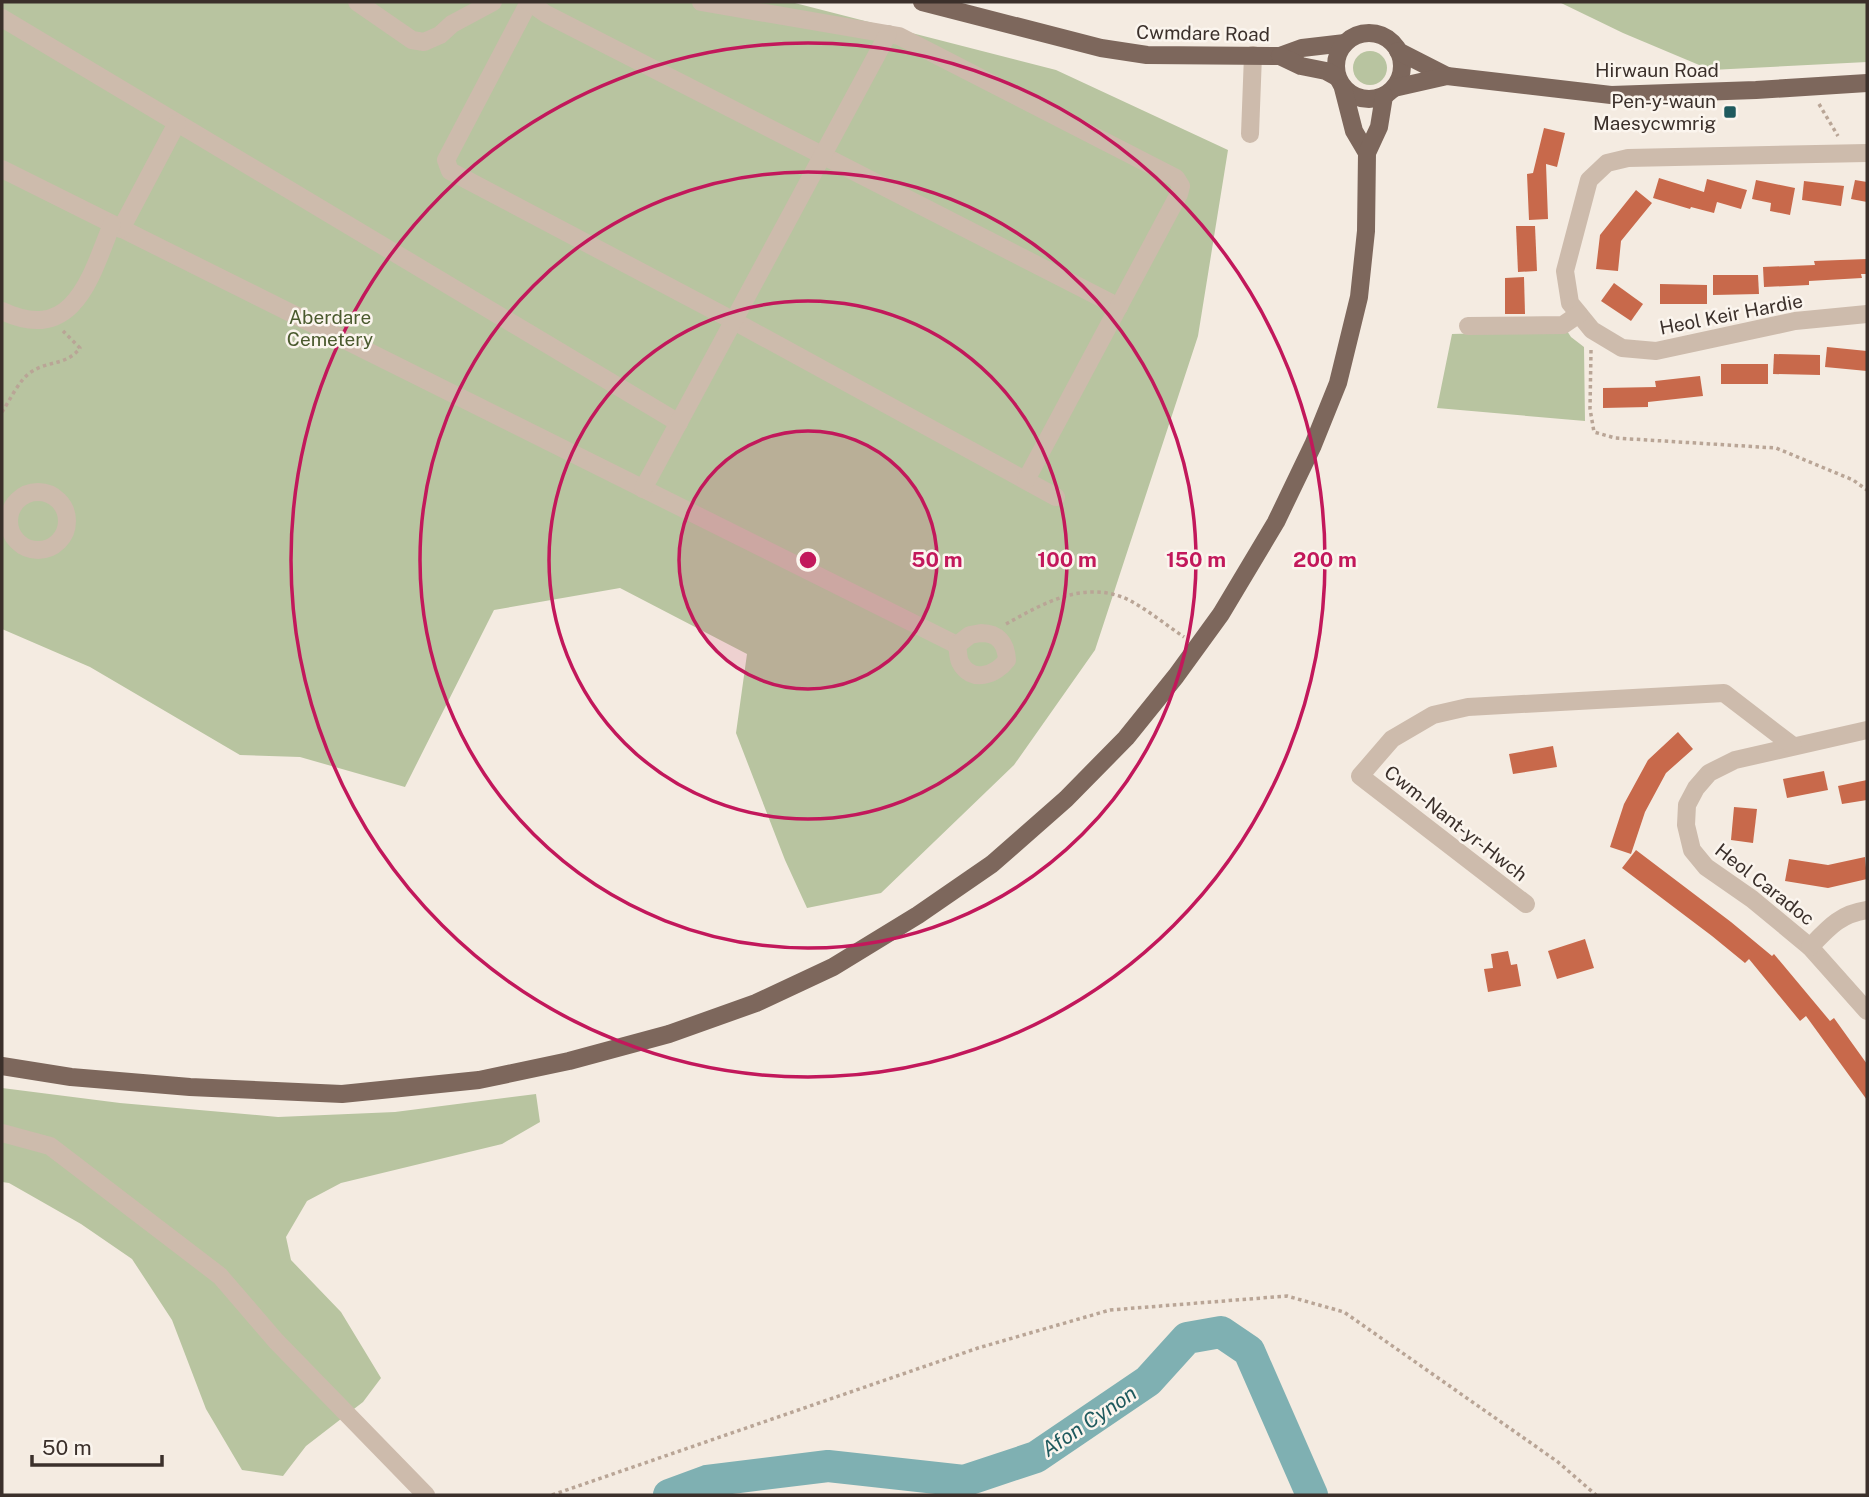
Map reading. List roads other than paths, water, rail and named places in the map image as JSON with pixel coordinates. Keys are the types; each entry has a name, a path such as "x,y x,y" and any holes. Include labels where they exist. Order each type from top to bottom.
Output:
{"main road":[{"name":"Cwmdare Road","path":"922,2 1113,50 1147,55 1280,56 1302,48 1345,43"},
{"path":"2,1066 71,1077 190,1087 342,1094 479,1080 569,1061 669,1034 756,1003 833,967 918,915 992,864 1066,799 1126,738 1221,614 1276,522 1313,445 1338,383 1359,297 1366,231 1367,153 1379,127 1389,92 1402,68 1398,51 1392,43 1373,33 1354,36 1345,43 1336,58 1354,131 1367,153"},
{"name":"Hirwaun Road","path":"1398,51 1447,76 1611,95 1867,83"},
{"name":"Cwmdare Road","path":"1280,56 1301,66 1326,71 1340,82"},
{"name":"Hirwaun Road","path":"1389,92 1447,76"},
{"path":"1340,82 1359,98 1368,100 1389,92"}],"street":[{"path":"357,2 412,40 424,42 440,36 452,24 493,2"},
{"path":"1056,497 734,321 450,171 446,160 529,2 546,14 1119,307"},
{"path":"701,2 899,36 1176,178 1181,186 1179,194 1026,480"},
{"path":"2,18 679,423"},
{"path":"643,489 888,34"},
{"path":"1250,134 1253,55"},
{"path":"2,311 35,321 52,319 79,299 116,227 177,123"},
{"name":"Heol Keir Hardie","path":"1867,153 1628,158 1607,163 1589,180 1565,271 1570,303 1592,330 1622,348 1656,351 1795,321 1867,314"},
{"path":"2,169 957,645"},
{"path":"1468,326 1563,325 1579,314"},
{"path":"990,633 1000,638 1006,648 1007,660 1001,669 991,674 978,675 967,671 960,662 957,645 970,635 990,633"},
{"name":"Cwm-Nant-yr-Hwch","path":"1526,904 1360,776 1392,739 1433,715 1468,707 1724,693 1793,746"},
{"name":"Heol Caradoc","path":"1867,730 1735,760 1709,773 1696,788 1687,805 1686,825 1692,850 1706,867 1752,899 1810,947 1867,1011"},
{"path":"1810,947 1829,927 1848,913 1867,910"},
{"path":"2,1133 50,1146 220,1276 276,1341 426,1495"}],"waterway":[{"name":"Afon Cynon","path":"669,1495 707,1481 828,1466 964,1481 1036,1457 1148,1381 1187,1338 1221,1332 1249,1351 1312,1495"}],"place":[{"name":"Pen-y-waun Maesycwmrig","path":"1730,112"}],"park label":[{"name":"Aberdare Cemetery","path":"330,328"}]}
